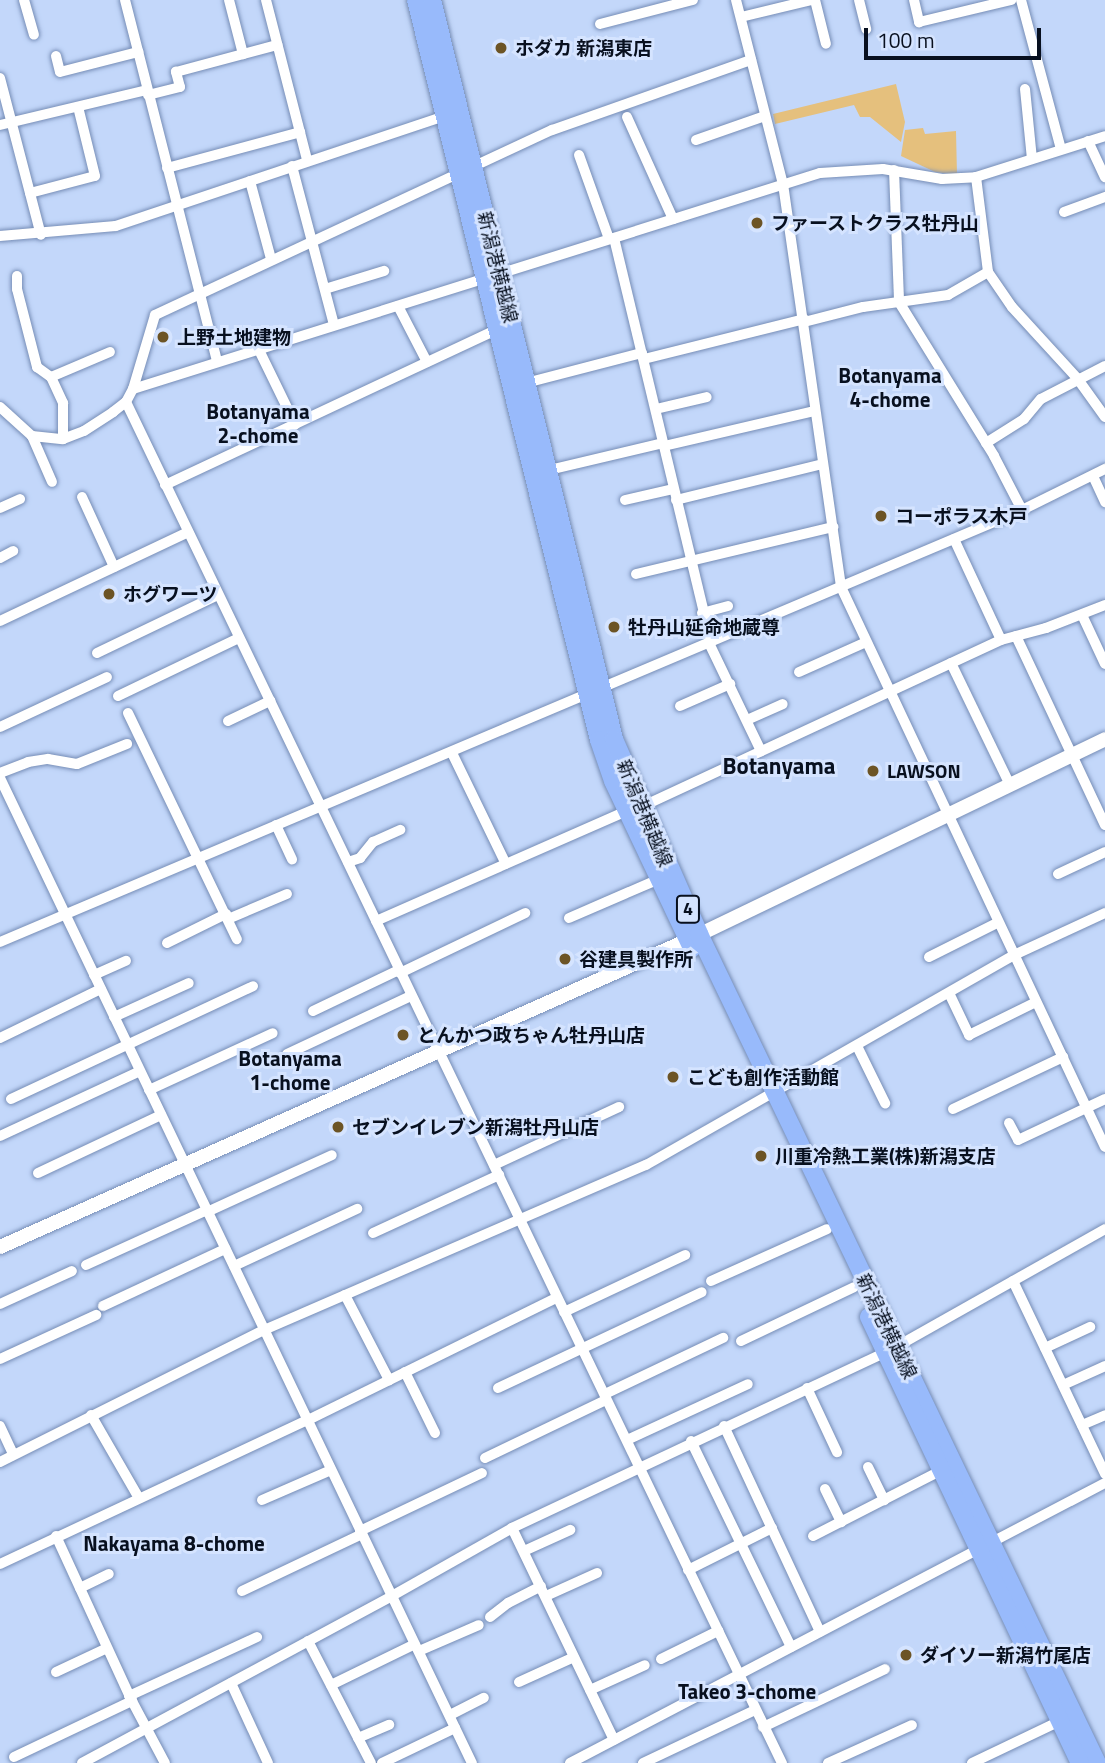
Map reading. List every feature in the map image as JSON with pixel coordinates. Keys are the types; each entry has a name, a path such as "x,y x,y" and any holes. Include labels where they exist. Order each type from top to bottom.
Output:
{"main road":[{"name":"新潟港横越線","path":"416,0 444,116 466,170"},
{"name":"新潟港横越線","path":"432,0 466,170 613,781 634,809 985,1547 1097,1763"},
{"name":"新潟港横越線","path":"493,277 498,329 519,385"},
{"name":"新潟港横越線","path":"634,809 659,879 694,937"},
{"name":"新潟港横越線","path":"770,1096 854,1287 891,1349 940,1471 985,1547 1080,1763"}],"street":[{"path":"24,0 34,35"},
{"path":"125,0 217,361"},
{"path":"229,0 243,54"},
{"path":"266,0 307,160"},
{"path":"600,24 693,0"},
{"path":"736,0 783,184 841,587 888,692 1105,1147"},
{"path":"741,17 814,0 826,44"},
{"path":"859,0 866,29"},
{"path":"914,0 919,22 1011,0"},
{"path":"1021,0 1061,149"},
{"path":"6,124 180,87 176,72 277,45"},
{"path":"56,56 60,72 138,52"},
{"path":"33,436 63,439 84,431 126,402 133,389 155,315 271,259 575,121 751,60"},
{"path":"0,78 6,124 30,193 41,235"},
{"path":"1026,89 1032,159"},
{"path":"30,193 95,176 78,107"},
{"path":"0,236 41,235 48,231 116,226 444,116"},
{"path":"696,140 765,116"},
{"path":"627,117 673,219"},
{"path":"167,168 300,132"},
{"path":"133,389 820,173 894,170 942,179 976,177 1105,136"},
{"path":"1088,141 1105,177"},
{"path":"579,155 611,238 643,356 710,642 761,751"},
{"path":"292,166 334,325"},
{"path":"894,170 899,302 986,443 1022,510"},
{"path":"976,177 988,272 1012,307 1077,378 1105,417"},
{"path":"250,181 271,259"},
{"path":"1064,212 1105,197"},
{"path":"325,289 384,271"},
{"path":"519,385 863,307 948,295 988,272"},
{"path":"17,276 17,289 37,366 51,377 63,403 63,439"},
{"path":"398,306 427,362"},
{"path":"165,485 498,329"},
{"path":"258,348 295,424"},
{"path":"51,377 110,352"},
{"path":"986,443 1024,419 1041,399 1077,378 1105,366"},
{"path":"656,409 707,397"},
{"path":"126,402 780,1762"},
{"path":"0,407 33,436 52,482"},
{"path":"540,472 815,411"},
{"path":"625,500 675,495 823,464"},
{"path":"0,942 1022,510 1105,469"},
{"path":"1093,476 1105,502"},
{"path":"82,497 114,567"},
{"path":"0,508 20,499"},
{"path":"636,574 833,527"},
{"path":"0,621 188,532"},
{"path":"954,539 1001,640"},
{"path":"0,558 13,551"},
{"path":"97,653 218,596"},
{"path":"376,921 634,809 1001,640 1082,615 1105,605"},
{"path":"702,613 728,606"},
{"path":"1082,615 1105,664"},
{"path":"1016,636 1105,825"},
{"path":"118,695 239,638"},
{"path":"799,672 866,642"},
{"path":"951,663 1010,785"},
{"path":"0,727 107,677"},
{"path":"680,706 730,684"},
{"path":"228,721 270,701"},
{"path":"747,720 783,704"},
{"path":"128,713 237,939"},
{"path":"0,1247 694,937 1105,739"},
{"path":"127,744 77,764 48,759 28,762 1,780 472,1763"},
{"path":"452,753 506,864"},
{"path":"276,825 292,859"},
{"path":"348,862 360,858 373,842 400,830"},
{"path":"1058,874 1105,852"},
{"path":"569,918 659,879"},
{"path":"167,943 227,916 287,894"},
{"path":"313,1011 525,913"},
{"path":"0,1462 264,1330 646,1165 1014,955 1105,913"},
{"path":"929,957 997,923"},
{"path":"94,975 126,961"},
{"path":"114,1017 189,983"},
{"path":"12,1099 129,1047 253,986"},
{"path":"0,1038 101,989"},
{"path":"948,993 969,1035 1036,1002"},
{"path":"287,1054 411,996"},
{"path":"149,1090 273,1033"},
{"path":"857,1046 885,1103"},
{"path":"953,1109 1063,1057"},
{"path":"0,1136 140,1071"},
{"path":"1009,1123 1018,1140 1105,1100"},
{"path":"373,1233 619,1107"},
{"path":"38,1173 161,1115"},
{"path":"86,1265 332,1155"},
{"path":"234,1266 357,1209"},
{"path":"82,1763 392,1596 512,1528 640,1469 643,1464 691,1441 891,1349 1105,1228"},
{"path":"711,1281 827,1229"},
{"path":"0,1359 225,1249"},
{"path":"564,1312 685,1255"},
{"path":"0,1304 72,1270"},
{"path":"1013,1281 1105,1474"},
{"path":"741,1341 854,1287"},
{"path":"498,1388 702,1292"},
{"path":"345,1295 389,1380"},
{"path":"0,1564 308,1420 556,1298"},
{"path":"1045,1348 1090,1327"},
{"path":"485,1458 723,1338"},
{"path":"1063,1385 1105,1366"},
{"path":"405,1372 435,1433"},
{"path":"627,1440 748,1384"},
{"path":"807,1388 837,1452"},
{"path":"91,1415 139,1498"},
{"path":"1082,1425 1105,1415"},
{"path":"0,1426 13,1454"},
{"path":"724,1426 820,1632"},
{"path":"691,1441 791,1647"},
{"path":"868,1468 884,1500"},
{"path":"262,1500 331,1470"},
{"path":"813,1536 940,1471"},
{"path":"242,1591 482,1473"},
{"path":"570,1763 1105,1483"},
{"path":"825,1489 841,1522"},
{"path":"512,1528 614,1740"},
{"path":"688,1570 772,1528"},
{"path":"524,1551 570,1530"},
{"path":"56,1536 130,1699 165,1763"},
{"path":"490,1617 543,1591 597,1573"},
{"path":"80,1588 109,1574"},
{"path":"331,1685 479,1625"},
{"path":"661,1659 718,1631"},
{"path":"14,1757 257,1637"},
{"path":"308,1641 371,1763"},
{"path":"55,1672 107,1648"},
{"path":"519,1682 574,1657"},
{"path":"590,1690 645,1665"},
{"path":"763,1727 885,1668"},
{"path":"231,1683 268,1763"},
{"path":"450,1715 484,1698"},
{"path":"642,1763 755,1710"},
{"path":"972,1763 1060,1721"},
{"path":"358,1738 389,1725"},
{"path":"828,1763 912,1725"},
{"path":"382,1763 455,1728"}],"shaded area":[{"path":"896,84 905,122 901,142 870,117 860,117 854,105 775,124 773,114"},
{"path":"923,128 925,134 956,131 957,175 935,172 901,156 905,130"}],"place":[{"name":"ホダカ 新潟東店","path":"501,48"},
{"name":"ファーストクラス牡丹山","path":"757,223"},
{"name":"上野土地建物","path":"163,337"},
{"name":"コーポラス木戸","path":"881,516"},
{"name":"ホグワーツ","path":"109,594"},
{"name":"牡丹山延命地蔵尊","path":"614,627"},
{"name":"LAWSON","path":"873,771"},
{"name":"谷建具製作所","path":"565,959"},
{"name":"とんかつ政ちゃん牡丹山店","path":"403,1035"},
{"name":"こども創作活動館","path":"673,1077"},
{"name":"セブンイレブン新潟牡丹山店","path":"338,1127"},
{"name":"川重冷熱工業(株)新潟支店","path":"761,1156"},
{"name":"ダイソー新潟竹尾店","path":"906,1655"}],"district":[{"name":"Botanyama 4-chome","path":"890,387"},
{"name":"Botanyama 2-chome","path":"258,423"},
{"name":"Botanyama","path":"779,766"},
{"name":"Botanyama 1-chome","path":"290,1070"},
{"name":"Nakayama 8-chome","path":"174,1543"},
{"name":"Takeo 3-chome","path":"747,1691"}]}
